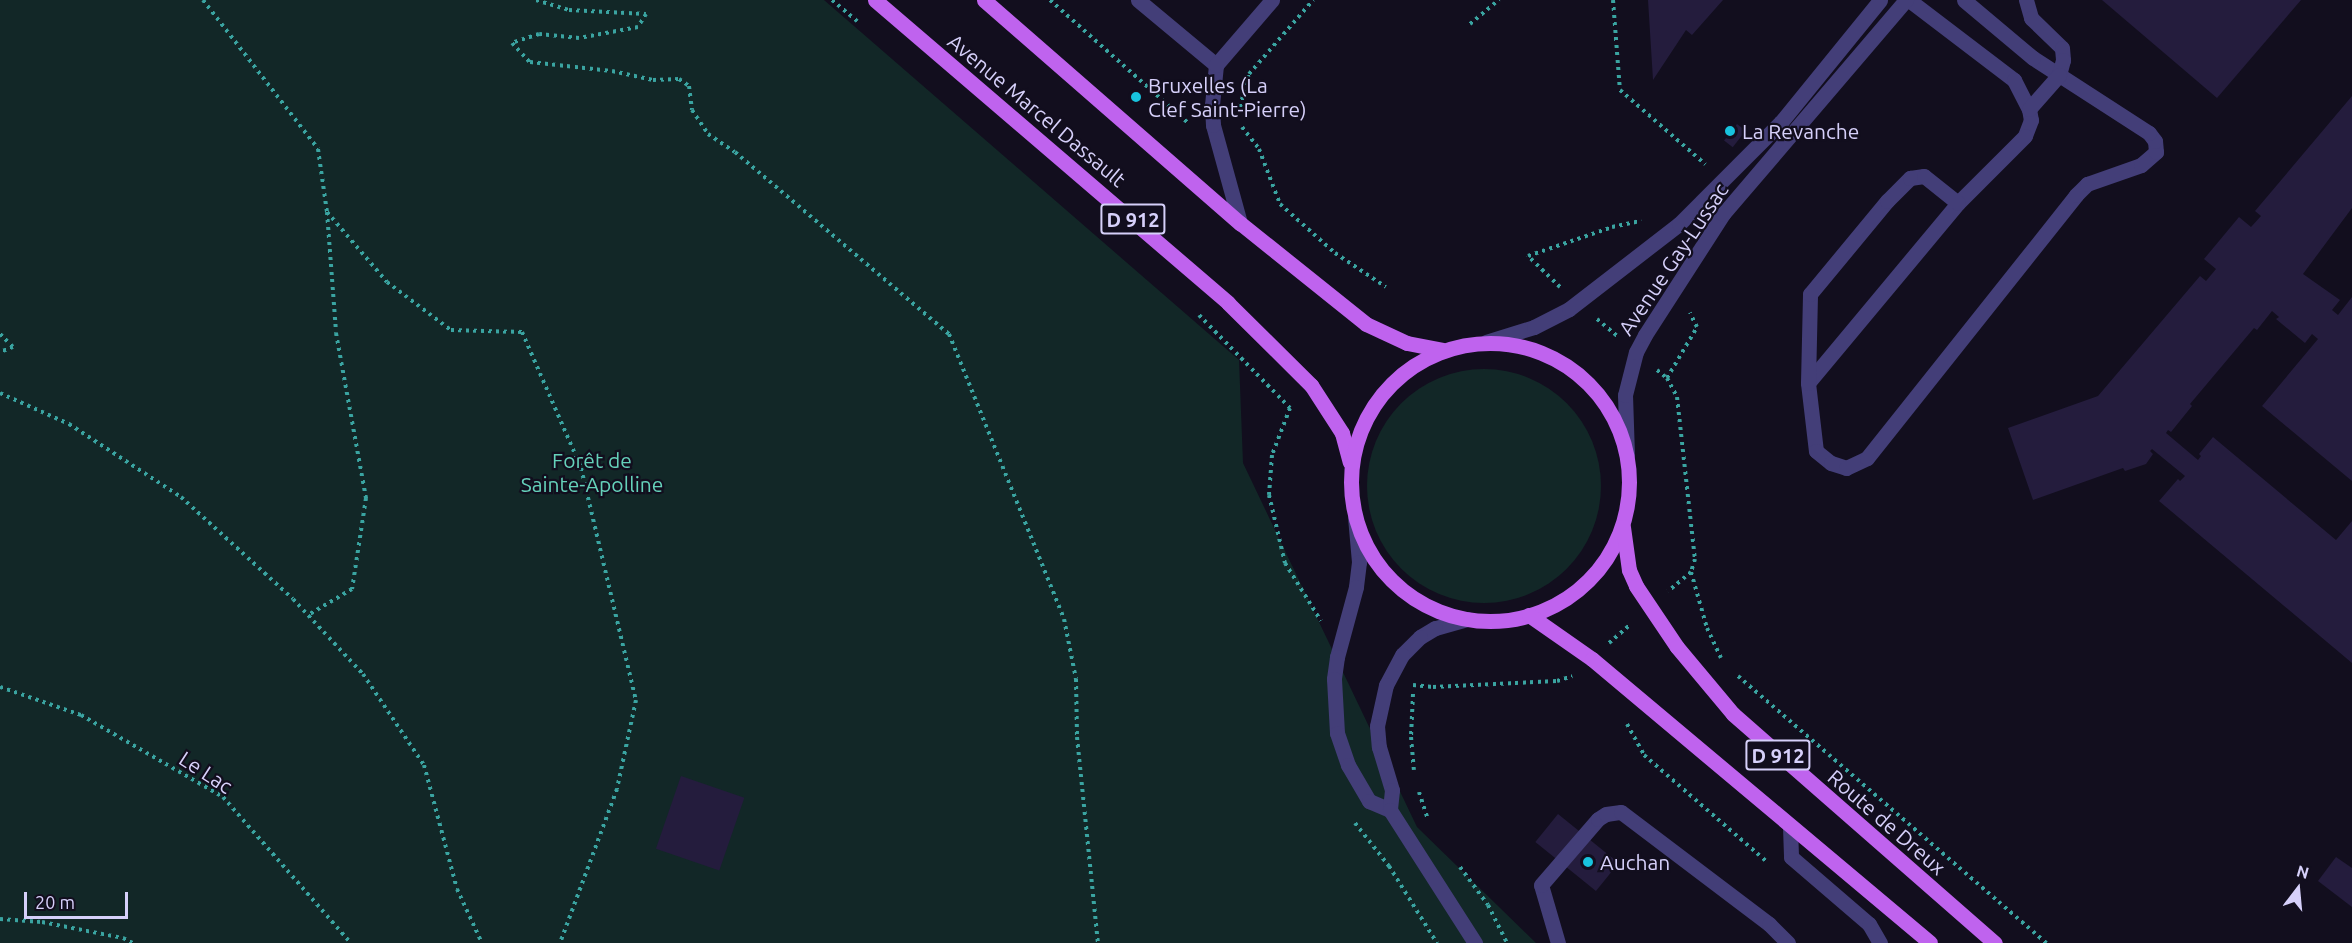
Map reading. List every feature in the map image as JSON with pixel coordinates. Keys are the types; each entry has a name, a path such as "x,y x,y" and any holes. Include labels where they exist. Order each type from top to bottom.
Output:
{"main road":[{"name":"Avenue Marcel Dassault","path":"875,0 1120,207 1253,328 1311,385 1342,433 1352,469"},
{"path":"984,0 1240,223 1366,324 1407,343 1445,350"},
{"path":"1486,342 1534,350 1557,360 1577,373 1595,390 1609,410 1627,455 1629,496 1623,524 1609,554 1587,581 1561,601 1530,615 1509,619 1467,619 1426,604 1391,579 1369,550 1355,517 1351,488 1352,469 1360,432 1380,396 1409,368 1445,350 1486,342"},
{"name":"Route de Dreux","path":"1623,524 1629,570 1648,608 1706,684 1733,714 1995,943"},
{"name":"D 912","path":"1530,615 1592,659 1930,943"}],"street":[{"path":"1138,0 1216,65"},
{"path":"1240,223 1213,125 1212,105 1216,65 1272,0"},
{"name":"Avenue Gay-Lussac","path":"1486,342 1534,327 1578,302 1679,224 1780,122 1880,0"},
{"path":"1808,383 1958,202 2025,136 2031,120 2030,109 2014,80 1907,0"},
{"name":"Avenue Gay-Lussac","path":"1627,455 1624,395 1636,352 1676,285 1723,214 1907,0"},
{"path":"1958,202 1924,176 1910,178 1887,201 1810,294 1808,383 1816,451 1832,463 1846,468 1867,458 2087,184 2142,165 2156,152 2155,141 2149,133 2033,58 1964,0"},
{"path":"2026,0 2031,18 2062,48 2059,75 2030,109"},
{"path":"1355,517 1358,570 1334,679 1337,733 1348,765 1369,801 1390,810 1474,943"},
{"path":"1390,810 1392,790 1379,747 1377,726 1380,705 1391,672 1402,655 1420,637 1435,628 1467,619"},
{"path":"1558,943 1541,885 1598,819 1606,814 1621,812 1769,924 1788,943"},
{"path":"1790,827 1791,857 1869,924 1880,943"}],"path":[{"path":"202,0 318,149 327,212 336,333 366,498 352,589 308,615"},
{"path":"536,0 569,10 646,14 638,27 579,38 539,34 512,43 530,62 612,71 653,80 679,79 689,86 692,110 708,134 735,152 949,334 1064,619 1076,679 1077,737 1098,943"},
{"path":"1050,0 1192,126"},
{"path":"1239,111 1249,74 1313,0"},
{"path":"1470,24 1499,0"},
{"path":"1613,0 1620,90 1724,180"},
{"path":"1239,118 1240,125 1258,149 1280,204 1335,253 1386,287"},
{"path":"1232,125 1240,125"},
{"path":"327,212 387,282 451,330 522,332 581,468 636,700 617,789 560,943"},
{"path":"1391,672 1414,685 1433,687 1557,681 1573,676 1691,572 1695,559 1677,397 1667,378 1528,256 1635,220 1679,224"},
{"path":"1667,378 1697,327 1676,285"},
{"path":"1198,314 1290,408 1272,454 1269,495 1285,563 1312,611 1323,625 1342,637"},
{"path":"0,334 13,347 0,352"},
{"path":"0,393 69,424 181,497 308,615 363,674 424,765 457,889 482,943"},
{"path":"1691,572 1707,628 1723,661"},
{"path":"1731,669 1755,693 2046,943"},
{"path":"1573,676 1581,683"},
{"path":"1414,685 1410,737 1415,777"},
{"name":"Le Lac","path":"0,687 81,715 223,797 351,943"},
{"path":"1621,718 1629,726 1644,754 1773,868"},
{"path":"1417,786 1430,823"},
{"path":"1454,860 1488,905 1507,943"},
{"path":"0,919 42,922 123,938 132,943"}],"green space":[{"name":"Forêt de Sainte-Apolline","path":"0,0 824,0 1239,360 1243,463 1417,827 1536,943 0,943"},
{"path":"1484,369 1529,378 1549,389 1574,412 1592,441 1601,486 1592,531 1581,551 1558,576 1529,594 1484,603 1439,594 1419,583 1394,560 1376,531 1367,486 1376,441 1387,421 1410,396 1439,378"}],"building":[{"path":"1648,0 1723,0 1692,35 1686,30 1653,80"},
{"path":"2102,0 2301,0 2217,98"},
{"path":"2352,96 2352,208 2303,274 2340,300 2332,310 2338,315 2352,297 2352,481 2262,406 2318,339 2312,334 2305,343 2276,319 2279,317 2272,311 2257,330 2254,328 2190,404 2192,406 2171,432 2168,430 2166,433 2198,460 2201,456 2199,454 2213,437 2336,540 2352,521 2352,663 2159,501 2178,479 2180,481 2185,476 2152,449 2150,451 2153,454 2146,464 2125,471 2123,468 2033,500 2008,428 2098,396 2200,276 2206,281 2216,269 2204,259 2239,217 2251,227 2261,216 2255,211"},
{"path":"1737,124 1746,131 1733,147 1724,141"},
{"path":"681,776 744,798 719,871 656,849"},
{"path":"1558,814 1619,863 1596,891 1535,842"},
{"path":"2336,857 2352,868 2352,907 2318,881"}],"place":[{"name":"Bruxelles (La Clef Saint-Pierre)","path":"1136,97"},
{"name":"La Revanche","path":"1730,131"},
{"name":"Auchan","path":"1588,862"}]}
